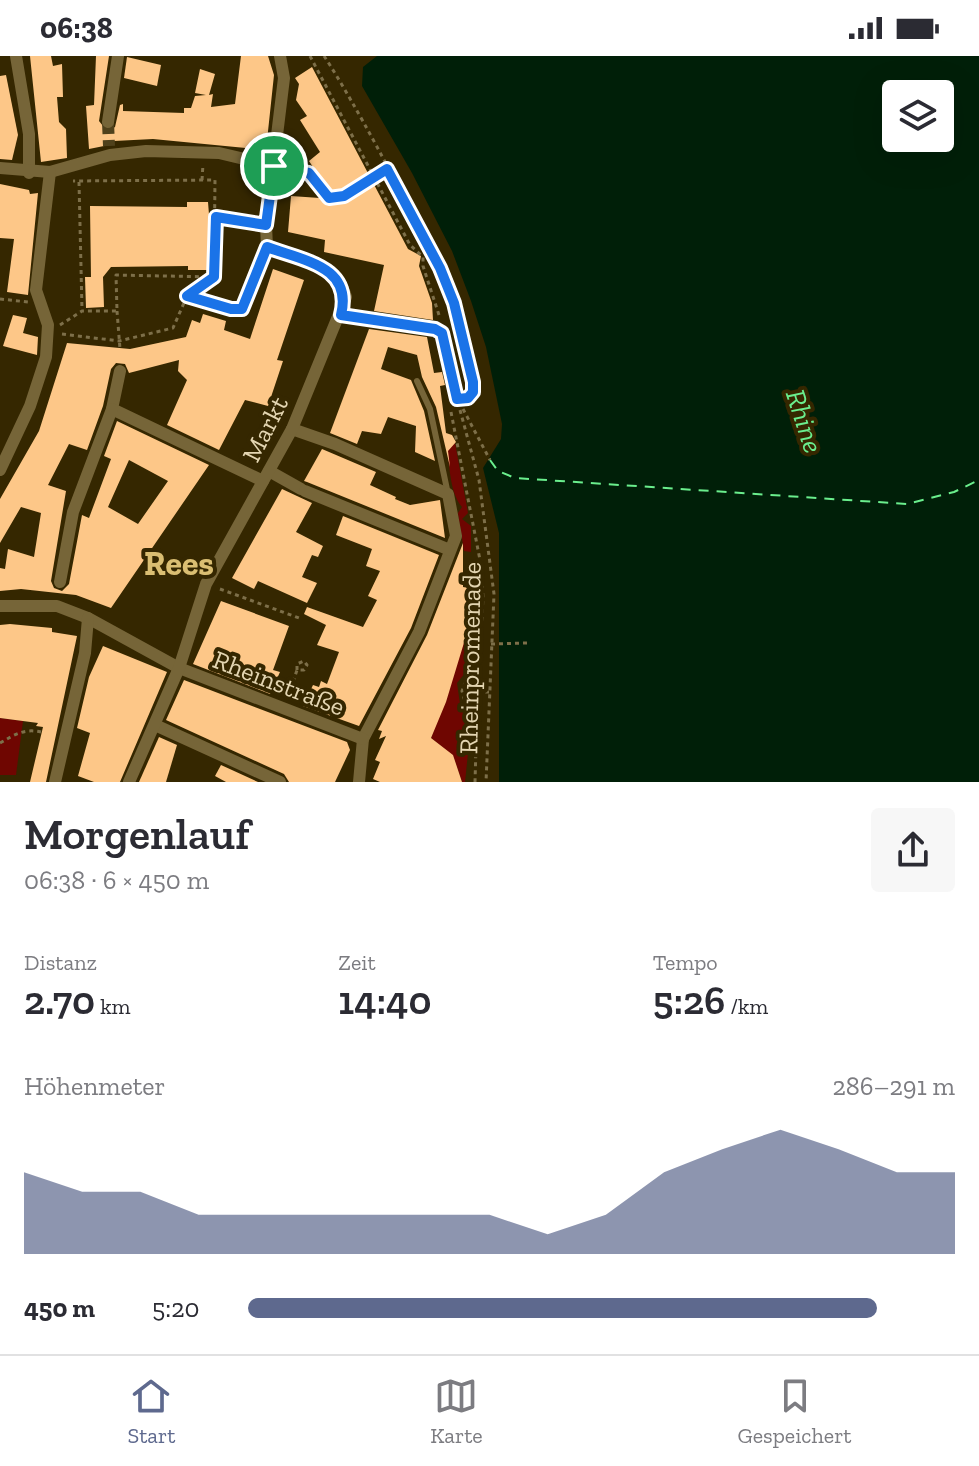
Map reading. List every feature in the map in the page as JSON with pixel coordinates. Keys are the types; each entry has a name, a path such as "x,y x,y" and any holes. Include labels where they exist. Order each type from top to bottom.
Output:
{"street":[{"path":"16,56 29,134 29,173"},
{"path":"108,122 118,56"},
{"path":"280,56 284,78 266,225 267,247 327,270 342,285 346,297 341,315 435,329 442,333 454,405"},
{"path":"0,168 50,174 110,150 219,153 274,166"},
{"path":"0,470 30,406 49,335 36,290 50,174"},
{"name":"Markt","path":"129,782 179,668 206,584 292,429 341,315"},
{"path":"0,606 58,594 73,512 112,409 120,371"},
{"path":"112,409 266,476 450,550"},
{"path":"292,429 335,444 448,494 456,536 425,619 363,739 355,779"},
{"name":"Rheinstraße","path":"58,594 88,618 179,668 363,739"},
{"path":"55,782 85,653 88,618"},
{"path":"155,725 280,782"}],"lane":[{"path":"242,309 267,247"},
{"path":"417,381 430,409 448,494"}],"path":[{"path":"310,56 410,245 423,257 442,333"},
{"path":"324,56 440,268 454,303 473,382 473,392 454,405"},
{"path":"274,166 309,173 329,198 344,196 387,169"},
{"path":"50,174 79,182 215,180 214,277"},
{"path":"79,182 82,311"},
{"path":"216,217 266,225"},
{"path":"120,349 116,275 214,277"},
{"path":"49,335 119,341 173,328 187,296 214,277"},
{"path":"187,296 231,309 242,309"},
{"path":"0,299 40,303"},
{"path":"49,335 82,311 117,311"},
{"path":"454,405 454,423 473,517 483,597 479,673 466,680 462,691 466,705 477,713 475,782"},
{"path":"454,405 490,460"},
{"name":"Rheinpromenade","path":"454,405 479,480 494,594 486,782"},
{"path":"442,427 454,423"},
{"path":"206,584 299,618"},
{"path":"491,644 527,643"},
{"path":"284,708 297,670"},
{"path":"466,680 479,692 489,692"},
{"path":"466,705 479,692"},
{"path":"0,743 11,735 30,730 41,732"}],"shaded area":[{"path":"455,443 468,513 462,519 471,526 471,552 464,551 458,513 462,507 455,495 450,472 447,449"},
{"path":"476,604 470,667 457,683 460,704 469,713 469,732 461,742 468,753 465,782 462,782 453,756 431,738"},
{"path":"0,718 23,721 16,775 0,775"}],"water":[{"name":"Rhine","path":"377,56 979,56 979,782 499,782 499,533 483,468 501,439 502,424 486,347 452,251 362,86 363,67"}],"building":[{"path":"30,56 51,56 53,66 62,64 63,97 57,97 59,122 66,129 67,158 41,162"},
{"path":"96,56 109,56 99,121 107,131 115,127 120,105 123,104 123,111 184,113 184,108 191,108 195,96 206,95 195,93 200,69 215,74 209,95 213,94 211,107 235,104 241,56 268,56 274,75 266,150 153,139 114,141 114,144 89,149 86,106 94,105"},
{"path":"127,57 161,65 157,86 124,78"},
{"path":"312,67 408,249 421,256 419,266 432,303 433,320 374,311 384,265 324,252 325,240 288,232 291,196 334,199 309,161 320,152 300,120 307,116 296,100 299,84 295,78"},
{"path":"6,75 18,135 12,160 0,159 0,76"},
{"path":"0,184 29,190 30,194 38,193 28,295 7,292 14,239 0,238"},
{"path":"187,202 208,202 212,252 208,252 208,270 188,270 188,266 111,267 103,277 104,307 86,308 85,277 91,277 90,206 187,207"},
{"path":"273,269 304,280 277,360 283,361 268,406 245,400 219,450 167,425 187,380 178,371 179,360 129,373 125,364 116,363 111,369 103,406 87,450 69,444 48,485 66,491 51,581 54,588 62,591 69,584 82,515 89,518 111,459 104,456 117,421 209,465 111,608 76,595 21,589 0,591 0,568 5,569 8,549 34,557 41,513 21,507 0,543 0,499 39,431 67,343 130,349 186,337 192,320 200,323 203,314 226,321 224,330 250,339","holes":["129,460 168,481 138,524 108,507"]},
{"path":"13,315 27,318 23,333 38,337 37,355 3,346"},
{"path":"369,329 427,337 434,373 442,372 445,385 440,386 446,433 452,435 456,442 448,451 450,467 436,407 422,377 417,355 388,347 381,369 411,380 424,411 435,461 415,452 416,426 388,417 381,434 362,431 357,444 330,433"},
{"path":"322,449 376,472 370,485 395,499 410,505 440,500 445,538 304,481"},
{"path":"282,489 312,503 296,532 323,546 318,557 312,555 302,577 317,583 307,603 258,581 254,589 232,578"},
{"path":"343,516 439,555 411,628 359,726 303,706 313,685 319,687 321,681 327,684 339,652 317,645 326,625 304,614 307,607 363,627 377,600 368,596 380,571 366,566 372,549 336,535"},
{"path":"463,543 463,587 480,590 446,702 431,738 453,755 462,782 380,782 373,779 380,762 375,760 386,736 379,739 382,731 378,730 427,635"},
{"path":"221,601 289,626 273,670 280,672 270,694 193,664"},
{"path":"0,625 52,628 52,632 77,636 46,782 30,782 43,727 36,726 38,723 0,718"},
{"path":"103,646 167,672 120,782 94,782 78,776 90,733 77,728 89,677"},
{"path":"184,680 347,742 350,750 335,782 289,782 284,774 166,720"},
{"path":"159,737 177,745 166,782 139,782"},
{"path":"221,765 258,782 226,782 215,776"}],"ferry route":[{"path":"490,460 498,471 515,478 907,504 954,492 979,480"}],"tunnel":[{"path":"108,122 109,146"}],"district":[{"name":"Rees","path":"179,563"}],"route":[{"path":"274,166 309,173 329,198 344,196 387,169 440,268 454,303 473,382 473,392 468,398 457,399 442,333 435,329 341,315 346,297 342,285 327,270 267,247 260,257 242,309 231,309 187,296 214,277 216,217 266,225 274,166"}]}
